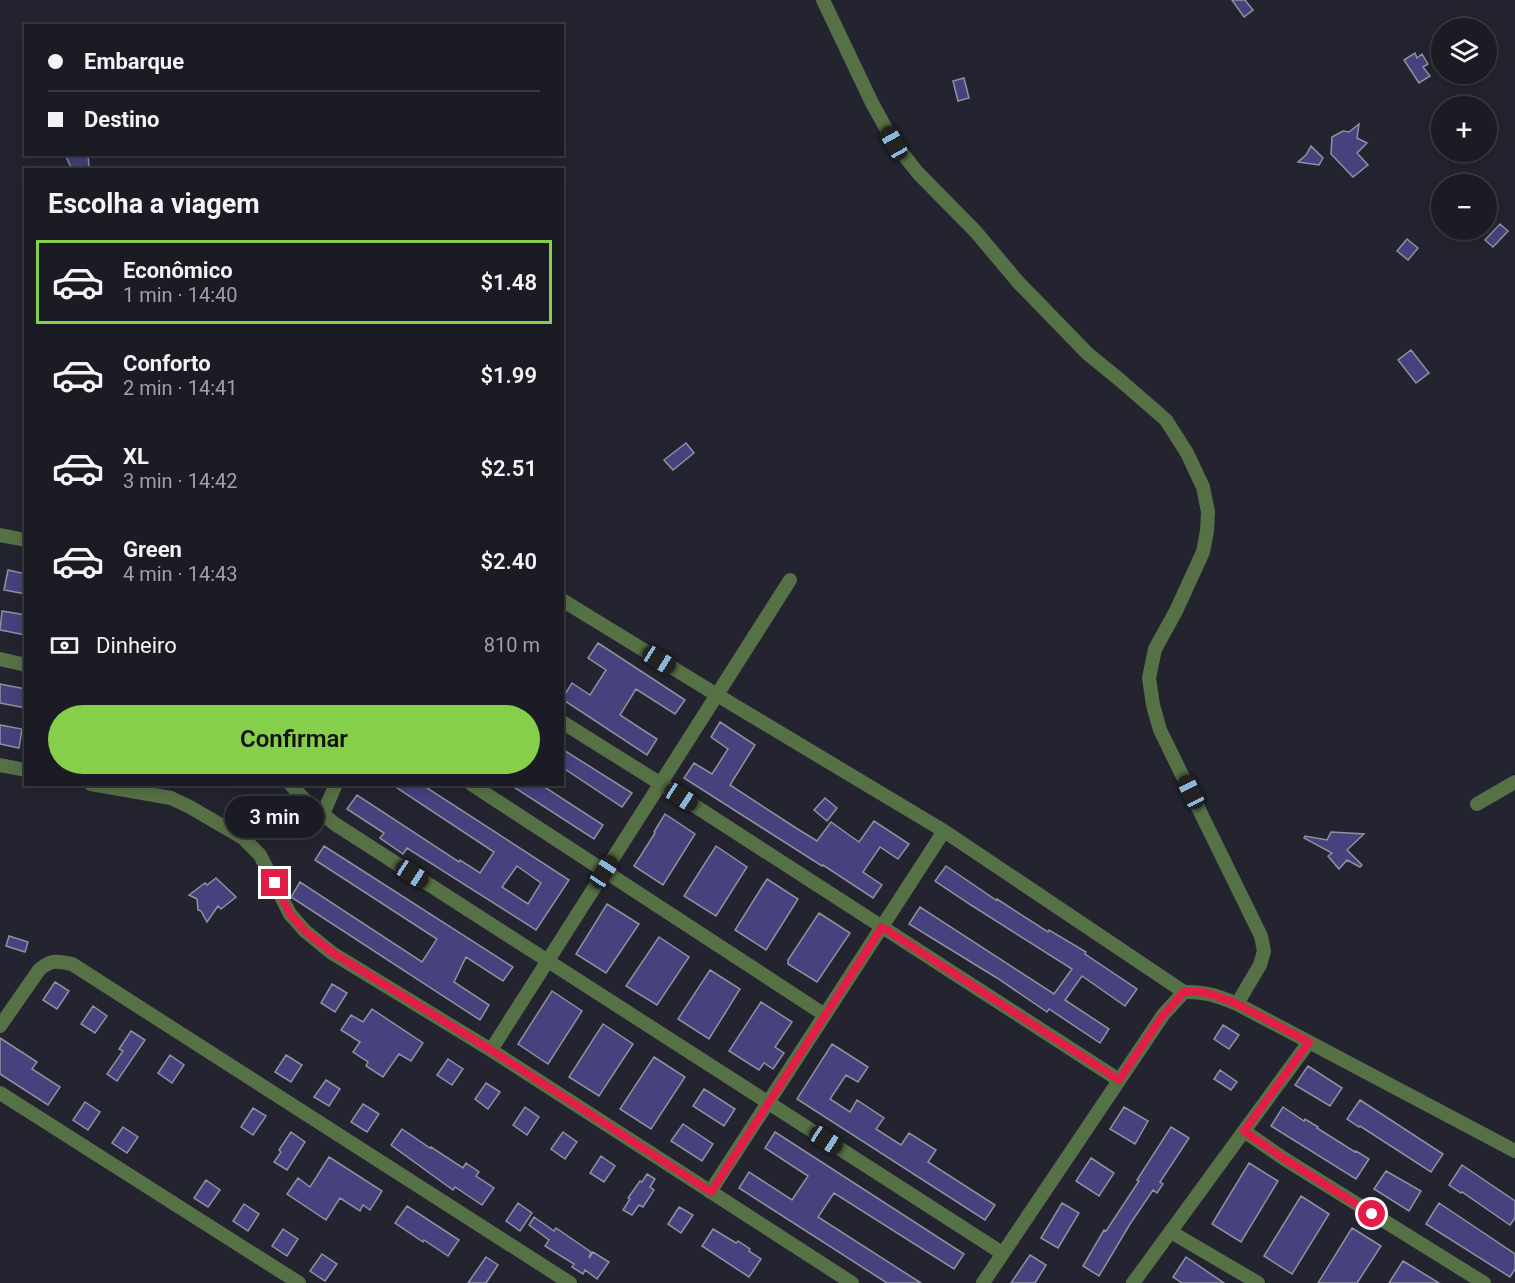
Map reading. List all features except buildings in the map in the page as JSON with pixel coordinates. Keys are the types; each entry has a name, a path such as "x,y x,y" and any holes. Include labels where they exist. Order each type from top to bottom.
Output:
{"street":[{"path":"823,0 872,103 900,151 918,173 976,232 1018,282 1088,354 1166,420 1187,453 1203,488 1208,512 1203,552 1176,611 1155,649 1149,678 1160,730 1262,936 1264,951 1260,965 1237,1004"},
{"path":"0,536 24,540"},
{"path":"491,1050 790,580"},
{"path":"564,601 944,831 1184,992 1198,991 1237,1004 1515,1151"},
{"path":"0,660 24,665"},
{"path":"564,723 1119,1080"},
{"path":"0,765 24,770"},
{"path":"1477,804 1515,782"},
{"path":"102,786 171,798 243,838 260,855 290,914 305,931 333,953 491,1050 852,1283"},
{"path":"293,786 304,799 344,830 1002,1253"},
{"path":"323,814 335,786"},
{"path":"474,786 825,1015"},
{"path":"711,1192 944,831"},
{"path":"0,1026 45,964 52,961 72,964 570,1283"},
{"path":"983,1283 1163,1015 1184,992"},
{"path":"1133,1283 1309,1042"},
{"path":"0,1093 299,1283"},
{"path":"1244,1131 1283,1158 1484,1283"},
{"path":"1171,1232 1258,1283"}],"route":[{"path":"275,883 290,914 305,931 333,953 491,1050 711,1192 882,927 1119,1080 1163,1015 1184,992 1198,991 1237,1004 1309,1042 1244,1131 1372,1214"}]}
